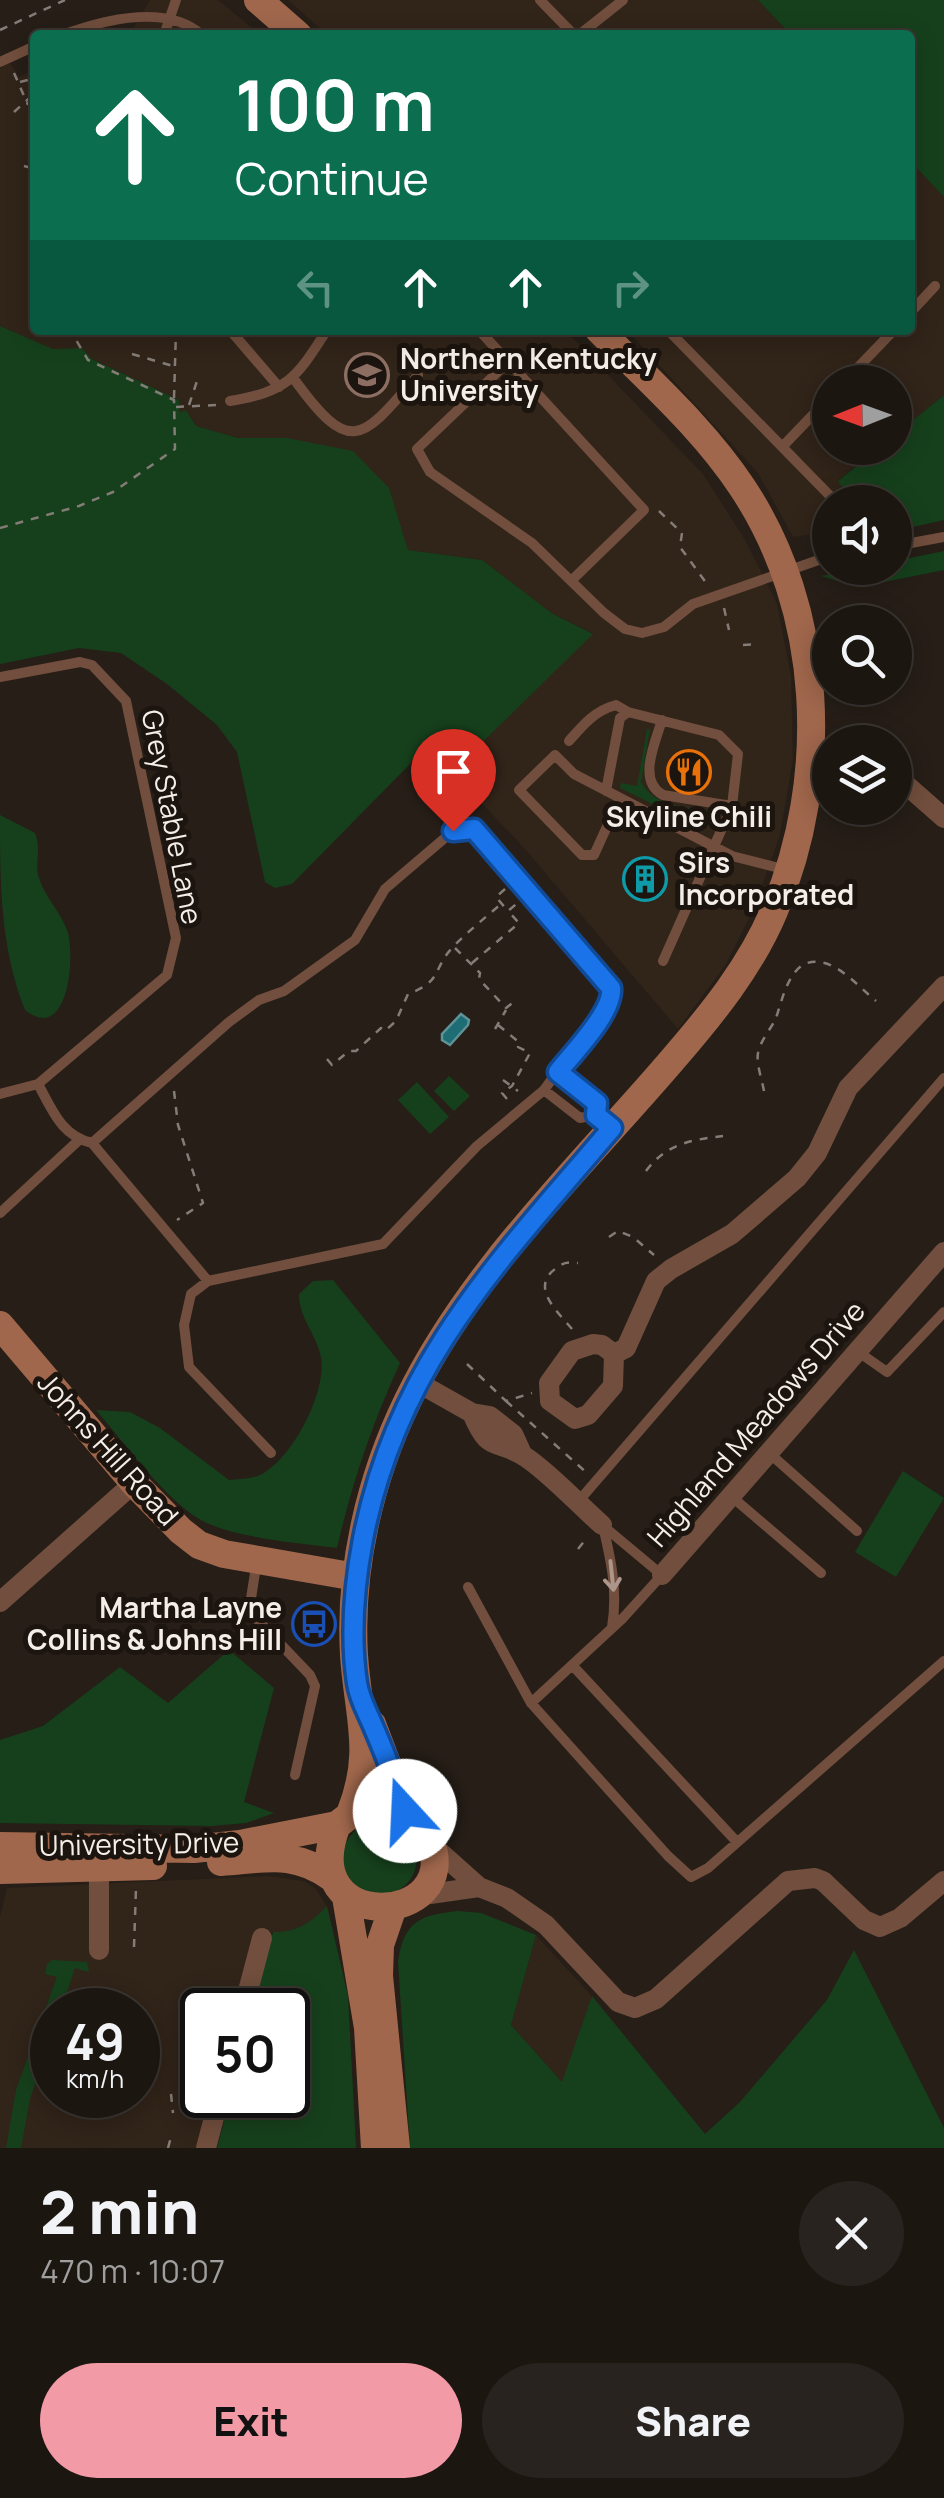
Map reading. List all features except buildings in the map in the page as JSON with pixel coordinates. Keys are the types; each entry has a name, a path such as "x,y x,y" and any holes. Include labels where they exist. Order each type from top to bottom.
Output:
{"main road":[{"path":"258,0 292,30"},
{"path":"604,335 718,454 758,514 786,574 808,666 816,725"},
{"path":"375,2148 368,2028 330,1851 362,1782 366,1756 354,1654 356,1577 376,1479 417,1382 442,1338 484,1279 604,1122 721,1001 757,946 775,911 812,780"},
{"name":"Johns Hill Road","path":"0,1325 134,1483 181,1532 199,1545 257,1560 356,1577"},
{"path":"358,1688 405,1811"},
{"path":"339,1887 374,1906 393,1906 423,1895 434,1863 432,1846 422,1824 405,1811 370,1806 343,1819"},
{"name":"University Drive","path":"0,1846 194,1848 240,1844 343,1819"},
{"name":"University Drive","path":"0,1870 298,1859 312,1863 339,1887"},
{"path":"393,1906 380,1945 379,1976 396,2148"}],"street":[{"path":"912,790 944,818"},
{"path":"614,1354 626,1348 656,1281 732,1234 797,1178 817,1153 848,1088 944,986"},
{"name":"Highland Meadows Drive","path":"662,1575 943,1255"},
{"path":"602,1344 614,1354 613,1386 588,1416 570,1418 550,1401 548,1384 572,1351 602,1344"},
{"name":"Highland Meadows Drive","path":"417,1382 472,1414 490,1416 513,1434 523,1456 602,1525"},
{"path":"0,1602 134,1483"},
{"path":"432,1846 479,1887 507,1898 546,1925 618,2002 636,2008 656,2000 788,1882 816,1878 823,1881 864,1920 880,1927 900,1918 944,1881"},
{"path":"99,1869 99,1950"},
{"path":"423,1895 479,1887"},
{"path":"249,1988 262,1938"},
{"path":"206,2148 214,2118"}],"lane":[{"path":"166,30 176,0"},
{"path":"540,0 571,30"},
{"path":"583,30 623,0"},
{"path":"77,30 100,22 170,16 194,30"},
{"path":"4,60 30,48"},
{"path":"915,308 935,286"},
{"path":"234,335 279,387"},
{"path":"230,400 264,395 294,379 324,335"},
{"path":"483,335 644,510 571,582"},
{"path":"673,335 820,485"},
{"path":"860,365 889,335"},
{"path":"507,363 416,449 430,472 532,544 625,629 642,633 664,626 693,604 812,563"},
{"path":"294,379 334,428 355,432 368,429 418,375"},
{"path":"783,446 812,416"},
{"path":"912,543 944,537"},
{"name":"Grey Stable Lane","path":"0,677 80,662 92,665 126,701 176,938 168,975 38,1084 0,1094"},
{"path":"569,741 590,718 616,705 628,712 719,735 738,754 732,806 663,961"},
{"path":"606,791 620,718 628,712"},
{"path":"662,720 648,781 654,790 663,796 732,806"},
{"path":"620,798 594,856 582,855 519,790 555,755 574,774 732,856 788,870"},
{"path":"92,1143 259,1000 284,991 355,940 385,889 453,831 474,829 611,988 612,997 602,1015 544,1090 477,1146 382,1244 208,1281 191,1294 184,1343 189,1367 272,1454"},
{"path":"544,1090 580,1118 604,1122 597,1103 558,1072"},
{"path":"577,1504 944,1078"},
{"path":"38,1084 60,1126 92,1143 208,1281"},
{"path":"0,1213 80,1140"},
{"path":"857,1350 886,1372 944,1312"},
{"path":"768,1452 857,1531"},
{"path":"730,1496 822,1573"},
{"name":"Highland Meadows Drive","path":"602,1525 662,1575"},
{"name":"Highland Meadows Drive","path":"602,1525 612,1564 616,1605 612,1628"},
{"path":"257,1560 248,1611 310,1675 315,1686 295,1775"},
{"path":"531,1702 612,1628 662,1575"},
{"path":"468,1588 531,1702 686,1875 699,1875 944,1661"},
{"path":"572,1666 736,1842"}],"path":[{"path":"0,30 66,0"},
{"path":"4,60 27,102"},
{"path":"18,82 30,79"},
{"path":"14,112 30,98"},
{"path":"24,166 30,168"},
{"path":"73,335 88,360 174,400"},
{"path":"0,528 79,506 112,492 174,449 176,335"},
{"path":"132,354 175,366"},
{"path":"188,406 198,378"},
{"path":"174,408 223,405 230,400"},
{"path":"658,510 682,533 680,548 710,588"},
{"path":"723,607 729,630"},
{"path":"743,645 758,644"},
{"path":"470,964 519,922 496,897 518,879"},
{"path":"508,911 530,892"},
{"path":"327,1059 332,1065 349,1051 356,1051 380,1028 385,1031 396,1021 408,994 436,977 454,947 502,903"},
{"path":"454,947 506,1008"},
{"path":"764,1091 757,1054 775,1020 784,991 806,963 817,961 834,966 876,1002"},
{"path":"515,1000 496,1027 530,1053 512,1086 502,1093 518,1112"},
{"path":"164,1229 203,1203 178,1124 176,1096 168,1074"},
{"path":"503,1080 531,1101"},
{"path":"646,1171 658,1154 687,1140 723,1136"},
{"path":"609,1236 618,1230 633,1237 671,1269"},
{"path":"578,1263 566,1262 551,1271 544,1282 545,1294 586,1345"},
{"path":"466,1364 597,1481"},
{"path":"506,1400 548,1390"},
{"path":"134,1946 135,1867"},
{"path":"171,2094 173,2112"},
{"path":"168,2148 171,2137"}],"shaded area":[{"path":"150,0 218,0 255,30 132,30"},
{"path":"288,0 758,0 786,30 321,30"},
{"name":"Northern Kentucky University","path":"10,63 19,77 30,72 30,335 570,335 703,474 744,538 777,604 791,676 793,760 780,835 755,906 725,966 678,1029 525,849 452,772 592,633 553,614 482,560 407,550 389,488 287,438 238,438 196,426 186,410 180,414 179,400 92,359 82,348 53,349 0,326 0,68"},
{"path":"915,166 944,197 944,395 912,421 912,365 812,365 812,465 857,465 838,480 841,485 812,485 812,534 793,537 758,473 632,335 915,335"},
{"path":"268,1876 304,1881 316,1889 327,1906 312,1922 286,1933 256,1931 240,1988 180,1988 180,2118 206,2118 198,2148 0,2148 0,1917 7,1888"},
{"path":"536,1935 592,1996 563,2083 511,2025"}],"green space":[{"path":"758,0 944,0 944,197 915,166 915,30 786,30"},
{"path":"0,326 53,349 82,348 92,359 179,400 180,413 186,410 196,426 238,438 287,438 353,451 389,488 408,550 482,560 553,614 593,634 452,772 419,748 410,764 292,884 275,888 265,882 237,752 217,725 167,684 121,653 79,648 0,664"},
{"path":"944,395 944,520 912,527 912,485 841,485 838,481 858,465 912,465 912,421"},
{"path":"944,551 944,570 912,576 912,558"},
{"path":"647,729 641,782 647,791 663,802 714,811 718,819 713,825 700,827 620,788 621,783 637,786"},
{"path":"0,815 35,833 39,878 68,933 69,978 59,1007 51,1016 39,1018 25,1010 17,986 1,890"},
{"path":"449,1076 470,1096 454,1111 434,1091"},
{"path":"417,1082 449,1117 430,1134 398,1100"},
{"path":"333,1280 400,1363 364,1454 337,1548 256,1537 194,1516 164,1489 96,1410 130,1412 160,1428 229,1480 260,1475 285,1454 296,1438 319,1384 320,1353 301,1310 299,1294 313,1281"},
{"path":"903,1471 944,1498 896,1577 855,1552"},
{"path":"229,1650 274,1688 244,1802 274,1813 246,1823 212,1826 0,1823 0,1740 43,1726 120,1667 168,1703"},
{"path":"380,1821 406,1832 417,1858 406,1884 380,1895 354,1884 343,1858 354,1832"},
{"path":"327,1906 348,1996 356,2148 217,2148 225,2118 310,2118 310,1988 259,1988 273,1932 289,1931"},
{"path":"481,1913 536,1935 511,2025 562,2082 592,1996 705,2134 740,2102 827,2000 854,1950 944,2128 944,2148 410,2148 398,1962 405,1937 416,1923 433,1915"},
{"path":"52,1960 87,1962 89,1972 75,1968 68,1988 53,1988 57,1977 45,1974"},
{"path":"30,2051 30,2099 21,2148 6,2148 16,2090"}],"water":[{"path":"461,1014 469,1020 468,1025 450,1045 442,1040 442,1034"}],"place":[{"name":"Northern Kentucky University","path":"367,375"},
{"name":"Skyline Chili","path":"689,772"},
{"name":"Sirs Incorporated","path":"645,879"},
{"name":"Martha Layne Collins & Johns Hill","path":"314,1624"}],"route":[{"path":"405,1811 358,1688 354,1654 356,1577 376,1479 408,1401 442,1338 484,1279 612,1128 596,1115 597,1103 558,1072 612,997 607,980 474,829 453,831"}]}
